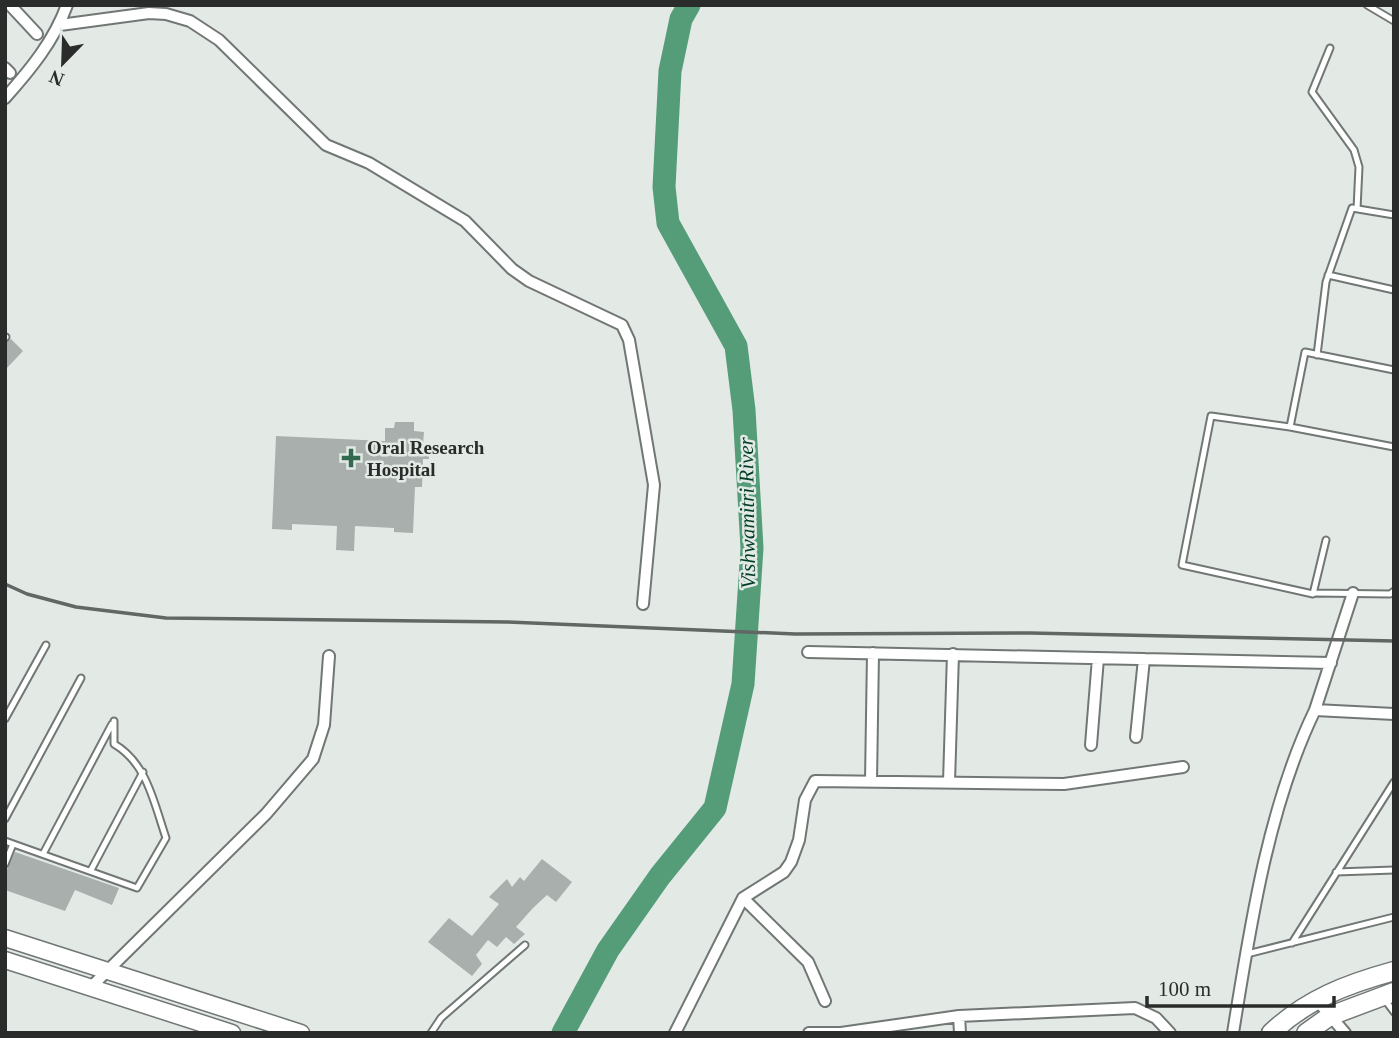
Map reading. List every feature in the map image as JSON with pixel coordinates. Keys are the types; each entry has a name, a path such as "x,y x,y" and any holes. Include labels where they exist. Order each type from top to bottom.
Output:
{"main road":[{"path":"5,939 301,1033"},
{"path":"5,960 232,1033"},
{"path":"1271,1033 1316,999 1349,984 1394,971"},
{"path":"1306,1033 1330,1016 1387,994"}],"street":[{"path":"10,5 37,33"},
{"path":"5,98 42,53 60,25 67,5"},
{"path":"60,25 149,13 174,15 190,21 219,40 326,145 369,163 465,221 512,269 529,281 622,325 629,340 654,485 643,604"},
{"path":"1233,1033 1259,887 1294,752 1315,710 1353,593"},
{"path":"807,652 1331,663"},
{"path":"871,781 873,653"},
{"path":"948,782 953,654"},
{"path":"91,987 266,814 313,759 324,725 329,656"},
{"path":"1091,745 1098,658"},
{"path":"1136,737 1144,659"},
{"path":"1315,710 1394,714"},
{"path":"675,1033 743,898 784,872 792,862 799,840 804,800 815,781 1064,785 1183,766"},
{"path":"743,898 808,962 825,1001"},
{"path":"1316,999 1345,1033"},
{"path":"809,1033 906,1028 959,1016 1135,1008 1156,1018 1170,1033"},
{"path":"959,1016 960,1033"}],"lane":[{"path":"1367,5 1394,21"},
{"path":"1330,48 1312,92 1354,150 1359,167 1357,209"},
{"path":"1317,355 1328,275 1352,208 1394,215"},
{"path":"1328,275 1394,290"},
{"path":"1290,427 1305,352 1394,370"},
{"path":"1394,447 1290,427 1211,416 1182,565 1315,593 1390,594 1394,591"},
{"path":"1315,593 1326,540"},
{"path":"5,719 46,645"},
{"path":"5,819 81,678"},
{"path":"5,841 137,888 166,838 143,772 130,753 114,744 114,721 43,854"},
{"path":"91,870 143,772"},
{"path":"1292,943 1394,782"},
{"path":"5,864 13,844"},
{"path":"1336,872 1394,870"},
{"path":"1247,954 1394,917"},
{"path":"431,1033 441,1018 525,945"},
{"path":"1387,994 1394,1012"}],"building":[{"path":"11,339 23,351 5,370 5,343"},
{"path":"395,422 414,422 414,431 424,432 423,444 429,444 429,459 423,459 422,487 415,487 413,533 394,532 394,528 355,526 354,551 336,550 337,526 292,524 292,530 272,529 276,436 385,441 385,428 394,428"},
{"path":"15,852 119,888 112,905 75,890 65,911 5,890 5,874"},
{"path":"542,859 572,882 556,902 547,895 533,908 516,927 525,934 514,944 506,937 497,947 488,940 476,955 482,964 472,976 428,942 449,918 472,936 499,904 489,897 507,879 512,887 520,877 524,881"}],"waterway":[{"name":"Vishwamitri River","path":"563,1033 608,950 660,876 715,808 743,684 752,548 744,410 736,346 668,223 664,187 670,71 681,19 689,5"}],"railway":[{"path":"5,584 27,594 76,607 166,618 508,622 795,634 1030,633 1394,641"}],"place":[{"name":"Oral Research Hospital","path":"351,458"}]}
